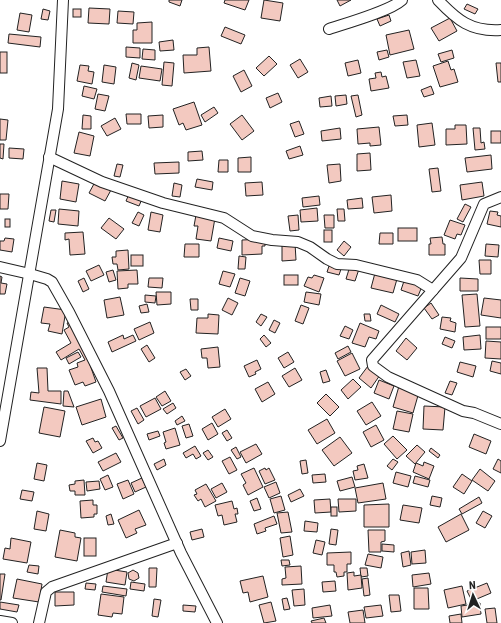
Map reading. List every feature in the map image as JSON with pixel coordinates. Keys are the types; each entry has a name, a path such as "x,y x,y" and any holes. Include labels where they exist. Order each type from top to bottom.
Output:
{"street":[{"path":"0,441 14,352 30,274 58,109 63,0"},
{"path":"329,29 398,4 402,0"},
{"path":"438,0 454,16 468,25 489,31 501,30"},
{"path":"49,157 102,182 163,203 224,218 252,236 272,240 298,242 310,247 326,259 337,264 356,265 417,280 433,290"},
{"path":"501,197 484,204 461,258 372,360 373,366 388,377 463,411 474,413 501,424"},
{"path":"0,267 30,274 52,282 109,391 177,543 217,623"},
{"path":"39,623 46,592 52,587 177,543"},
{"path":"0,621 12,623"}],"building":[{"path":"169,0 182,0 180,6 169,2"},
{"path":"225,0 249,0 245,10 224,3"},
{"path":"264,0 283,3 280,21 261,18"},
{"path":"337,0 351,0 340,6"},
{"path":"467,4 478,9 475,14 464,9"},
{"path":"89,8 110,9 109,24 88,23"},
{"path":"43,9 50,11 48,20 41,19"},
{"path":"73,9 81,9 81,17 73,17"},
{"path":"118,11 134,12 133,24 117,23"},
{"path":"20,13 32,15 29,32 17,30"},
{"path":"389,15 391,21 380,26 377,19"},
{"path":"450,18 457,31 439,41 431,28"},
{"path":"152,22 152,43 133,43 133,30 137,30 137,23"},
{"path":"225,27 245,35 241,44 221,36"},
{"path":"409,30 414,49 390,55 386,35"},
{"path":"9,34 41,37 40,47 8,43"},
{"path":"173,40 174,50 160,51 159,42"},
{"path":"126,47 140,48 140,58 126,57"},
{"path":"209,47 211,71 184,73 183,55 197,55 197,48"},
{"path":"143,49 155,50 155,60 142,59"},
{"path":"387,50 389,57 379,60 377,52"},
{"path":"452,50 454,58 441,62 438,54"},
{"path":"0,52 7,52 7,73 0,73"},
{"path":"269,56 277,64 264,76 256,68"},
{"path":"300,59 308,72 298,78 290,65"},
{"path":"358,60 361,73 348,76 345,63"},
{"path":"416,60 420,76 407,78 403,62"},
{"path":"448,61 451,70 454,69 458,82 440,87 433,66"},
{"path":"164,62 174,63 172,86 162,85"},
{"path":"132,63 139,65 136,80 129,78"},
{"path":"496,63 501,63 501,82 498,82"},
{"path":"80,65 89,66 88,71 94,72 92,84 77,81"},
{"path":"104,65 116,67 114,84 102,82"},
{"path":"141,66 162,69 160,81 139,78"},
{"path":"244,70 252,86 241,92 233,76"},
{"path":"381,72 382,77 386,76 389,88 371,91 369,79 376,78 375,73"},
{"path":"84,86 97,89 94,99 82,96"},
{"path":"431,86 434,94 424,97 421,90"},
{"path":"278,93 282,102 270,108 266,98"},
{"path":"98,94 109,96 105,111 95,109"},
{"path":"346,95 347,104 336,106 335,96"},
{"path":"358,95 362,115 356,117 351,96"},
{"path":"331,96 332,106 320,107 319,98"},
{"path":"194,102 202,125 186,130 183,123 179,125 173,109"},
{"path":"214,107 218,113 205,122 201,115"},
{"path":"126,114 141,114 141,124 127,124"},
{"path":"83,115 91,116 91,129 82,129"},
{"path":"163,115 163,127 149,128 148,116"},
{"path":"242,115 254,131 242,140 230,124"},
{"path":"407,115 408,125 395,126 393,116"},
{"path":"115,118 121,129 107,136 101,126"},
{"path":"0,119 8,120 6,140 0,140"},
{"path":"299,121 304,134 295,137 290,124"},
{"path":"432,123 435,145 419,147 417,125"},
{"path":"455,125 466,125 467,144 446,145 446,129 455,129"},
{"path":"379,127 381,145 370,146 370,143 358,144 357,129"},
{"path":"340,128 341,139 322,141 321,131"},
{"path":"473,128 480,128 481,143 484,142 485,149 475,150"},
{"path":"491,131 501,131 501,143 491,143"},
{"path":"79,132 94,136 90,156 74,153"},
{"path":"0,144 4,144 3,159 0,158"},
{"path":"300,146 303,155 289,159 286,151"},
{"path":"9,148 24,149 23,159 9,158"},
{"path":"202,151 203,160 188,161 188,152"},
{"path":"370,153 371,170 357,171 357,154"},
{"path":"491,155 492,169 467,172 465,158"},
{"path":"251,157 251,172 238,172 238,158"},
{"path":"219,160 228,160 228,172 218,172"},
{"path":"179,162 179,173 155,174 154,163"},
{"path":"117,164 123,165 120,177 114,176"},
{"path":"340,164 341,181 329,183 327,165"},
{"path":"438,168 441,191 432,192 429,169"},
{"path":"197,179 213,182 212,190 195,187"},
{"path":"62,181 79,184 76,202 60,199"},
{"path":"95,182 111,190 105,201 89,193"},
{"path":"262,182 263,195 246,196 245,183"},
{"path":"482,182 484,196 462,200 460,185"},
{"path":"174,183 182,185 180,197 172,196"},
{"path":"0,194 9,194 8,209 0,209"},
{"path":"129,194 142,199 139,206 126,201"},
{"path":"391,195 392,211 374,213 372,197"},
{"path":"319,196 320,205 303,207 302,198"},
{"path":"362,198 363,208 348,209 347,200"},
{"path":"465,204 471,207 463,222 457,219"},
{"path":"317,208 318,221 301,222 300,210"},
{"path":"59,209 79,211 78,226 58,224"},
{"path":"337,209 344,209 345,221 338,221"},
{"path":"51,210 56,210 54,222 49,221"},
{"path":"490,211 498,212 497,215 501,216 501,227 487,224"},
{"path":"138,212 144,215 139,226 132,223"},
{"path":"151,212 163,215 160,232 148,230"},
{"path":"196,215 215,218 211,241 196,239 198,226 194,226"},
{"path":"298,215 299,230 290,231 288,216"},
{"path":"324,215 334,215 334,228 325,228"},
{"path":"109,218 124,229 116,239 101,228"},
{"path":"5,219 10,219 10,227 5,227"},
{"path":"450,220 465,225 461,235 457,234 455,239 444,235"},
{"path":"398,228 417,228 417,241 398,241"},
{"path":"324,230 332,230 332,242 324,242"},
{"path":"83,232 85,254 70,255 69,239 65,240 65,233"},
{"path":"380,233 393,233 393,244 379,244"},
{"path":"442,237 443,244 445,244 445,255 429,255 429,244 431,244 430,238"},
{"path":"5,238 14,239 12,252 0,250 0,241 4,241"},
{"path":"219,238 233,241 231,251 217,248"},
{"path":"265,239 265,246 262,246 262,254 242,255 242,240"},
{"path":"344,241 351,247 344,256 337,250"},
{"path":"282,243 295,243 296,260 282,261"},
{"path":"185,244 199,244 199,257 184,257"},
{"path":"486,244 499,245 498,257 485,256"},
{"path":"128,250 129,269 118,270 117,264 113,264 112,257 116,257 116,251"},
{"path":"131,255 143,255 143,266 131,266"},
{"path":"239,256 246,257 245,269 238,269"},
{"path":"479,260 491,260 491,274 480,274"},
{"path":"99,265 104,275 91,281 86,271"},
{"path":"329,266 341,269 339,275 327,272"},
{"path":"350,266 359,269 355,281 346,279"},
{"path":"113,270 116,280 109,282 106,272"},
{"path":"137,270 138,284 128,284 128,288 118,289 117,271"},
{"path":"223,271 235,274 230,287 219,284"},
{"path":"375,273 397,279 393,293 371,288"},
{"path":"284,275 298,275 298,285 284,285"},
{"path":"314,275 324,278 319,292 304,286 308,277 312,278"},
{"path":"0,276 2,277 1,283 7,284 5,294 0,294"},
{"path":"84,278 89,289 83,292 78,281"},
{"path":"149,278 163,278 162,288 148,287"},
{"path":"240,278 250,281 245,296 235,293"},
{"path":"405,278 423,284 418,296 401,290"},
{"path":"460,278 478,279 478,291 460,291"},
{"path":"156,292 171,292 171,304 157,305"},
{"path":"306,292 321,294 319,305 304,302"},
{"path":"477,294 480,326 465,327 462,295"},
{"path":"145,295 156,296 155,303 145,302"},
{"path":"120,297 124,315 107,318 104,300"},
{"path":"228,298 238,303 232,315 222,310"},
{"path":"484,298 501,300 501,318 481,315"},
{"path":"190,299 198,299 198,310 191,310"},
{"path":"431,303 439,315 432,319 424,308"},
{"path":"147,304 149,312 141,313 139,306"},
{"path":"301,305 309,308 303,324 295,321"},
{"path":"381,305 399,314 395,322 377,314"},
{"path":"44,307 66,310 62,334 48,331 50,324 41,323"},
{"path":"208,314 219,315 218,334 196,333 197,318 208,318"},
{"path":"261,314 267,317 261,326 256,322"},
{"path":"364,314 370,314 371,321 365,321"},
{"path":"442,317 451,318 450,321 456,323 455,332 440,329"},
{"path":"274,320 280,323 275,333 269,330"},
{"path":"72,321 96,382 85,386 83,382 75,385 69,370 78,367 77,363 85,360 79,349 61,360 56,352 71,343 64,330 69,327 67,323"},
{"path":"150,322 154,333 139,340 134,329"},
{"path":"360,323 379,331 376,339 369,337 365,347 352,343"},
{"path":"345,326 353,330 349,339 340,336"},
{"path":"486,327 501,327 501,339 486,339"},
{"path":"123,335 124,339 133,335 136,341 112,352 108,342"},
{"path":"264,335 271,343 266,347 260,339"},
{"path":"480,335 481,349 464,350 463,337"},
{"path":"445,337 455,341 452,348 442,344"},
{"path":"406,338 417,348 407,360 396,351"},
{"path":"486,341 501,342 501,359 485,358"},
{"path":"147,345 155,358 149,362 141,349"},
{"path":"348,346 351,352 338,359 335,353"},
{"path":"218,347 220,367 208,368 207,358 202,358 201,349"},
{"path":"78,352 81,357 69,364 66,358"},
{"path":"288,352 294,362 284,368 278,358"},
{"path":"352,353 360,369 345,376 337,361"},
{"path":"257,360 261,369 255,372 256,374 249,377 244,366"},
{"path":"492,361 501,363 501,374 490,371"},
{"path":"460,362 476,366 473,377 457,372"},
{"path":"368,366 380,375 371,388 359,378"},
{"path":"37,368 47,368 48,391 61,391 61,404 30,400 31,392 39,393"},
{"path":"295,368 302,380 289,387 282,376"},
{"path":"186,369 191,376 185,380 180,372"},
{"path":"326,370 330,381 323,383 320,372"},
{"path":"353,379 361,387 348,399 341,390"},
{"path":"379,380 394,386 389,399 374,393"},
{"path":"450,381 457,383 452,395 445,393"},
{"path":"268,382 275,394 262,402 255,389"},
{"path":"399,386 419,392 413,413 393,407"},
{"path":"64,391 68,391 74,407 63,406"},
{"path":"165,391 171,401 162,406 156,397"},
{"path":"326,394 339,407 330,416 317,403"},
{"path":"155,398 161,409 146,417 140,406"},
{"path":"101,399 106,417 82,425 76,407"},
{"path":"372,402 381,416 366,425 357,411"},
{"path":"173,403 176,408 167,414 163,409"},
{"path":"424,406 445,407 443,430 423,429"},
{"path":"44,407 65,411 60,437 39,433"},
{"path":"137,408 144,420 138,424 131,411"},
{"path":"225,409 231,419 218,427 212,417"},
{"path":"397,411 413,414 409,432 393,429"},
{"path":"182,416 185,421 177,425 175,421"},
{"path":"327,419 335,433 317,444 308,430"},
{"path":"212,423 218,434 208,440 202,429"},
{"path":"189,424 193,436 186,438 182,426"},
{"path":"376,425 384,440 371,447 363,432"},
{"path":"116,426 123,438 119,440 112,428"},
{"path":"175,428 180,445 166,449 164,443 166,442 163,432"},
{"path":"227,430 232,438 227,441 222,433"},
{"path":"158,431 160,436 149,440 147,434"},
{"path":"474,434 491,441 486,454 469,447"},
{"path":"393,436 407,450 397,459 384,444"},
{"path":"340,437 352,453 334,466 322,450"},
{"path":"93,438 95,442 98,441 102,448 93,453 86,441"},
{"path":"256,444 262,454 246,463 240,452"},
{"path":"417,445 425,452 415,464 406,456"},
{"path":"195,446 201,456 196,459 193,454 186,458 183,453"},
{"path":"236,447 241,457 237,459 231,450"},
{"path":"431,448 440,455 438,458 429,451"},
{"path":"208,450 213,457 208,460 203,453"},
{"path":"116,453 121,462 103,471 98,462"},
{"path":"230,457 237,470 229,474 222,461"},
{"path":"164,459 166,465 157,470 154,464"},
{"path":"393,459 398,462 392,470 387,466"},
{"path":"498,459 501,461 501,473 493,469"},
{"path":"306,460 308,473 302,474 300,461"},
{"path":"424,462 434,466 429,479 413,472 416,463 423,466"},
{"path":"37,463 47,465 44,481 34,479"},
{"path":"364,464 368,478 355,480 353,471 358,470 357,466"},
{"path":"254,468 263,487 248,495 243,485 246,483 241,474"},
{"path":"265,468 266,470 269,468 275,480 265,484 259,471"},
{"path":"480,469 495,481 488,491 472,480"},
{"path":"396,472 411,476 408,487 393,483"},
{"path":"325,474 326,482 313,483 312,475"},
{"path":"462,474 472,481 464,494 453,487"},
{"path":"108,475 113,487 105,490 100,479"},
{"path":"415,476 430,480 428,487 413,483"},
{"path":"352,477 355,487 340,491 337,481"},
{"path":"142,478 146,487 135,492 131,483"},
{"path":"84,480 85,495 75,495 75,491 70,491 69,485 75,484 75,481"},
{"path":"128,480 134,494 123,499 117,484"},
{"path":"99,481 100,489 87,491 86,482"},
{"path":"276,482 280,493 269,498 264,487"},
{"path":"222,483 227,492 216,498 211,489"},
{"path":"383,483 386,499 358,503 355,488"},
{"path":"206,484 216,501 205,507 201,499 198,501 194,495 197,494 195,490"},
{"path":"300,489 304,496 291,502 288,495"},
{"path":"22,490 34,492 32,501 20,499"},
{"path":"281,496 285,510 274,513 270,499"},
{"path":"432,496 442,498 440,507 430,505"},
{"path":"479,497 482,503 462,514 459,509"},
{"path":"257,498 261,509 254,511 250,501"},
{"path":"330,499 331,512 315,513 314,500"},
{"path":"338,499 356,499 356,511 339,512"},
{"path":"93,500 93,505 97,505 97,514 94,514 94,517 81,518 80,501"},
{"path":"232,501 234,509 237,508 238,514 235,514 237,522 224,525 222,515 218,516 215,505"},
{"path":"389,504 389,527 364,527 364,505"},
{"path":"403,505 422,508 419,523 400,520"},
{"path":"331,507 337,507 337,516 331,516"},
{"path":"139,510 146,525 135,529 137,533 126,538 118,520"},
{"path":"37,511 49,514 46,531 34,529"},
{"path":"483,511 492,516 485,528 476,523"},
{"path":"288,512 292,532 281,533 277,513"},
{"path":"111,514 114,524 108,525 106,516"},
{"path":"461,514 469,530 446,542 438,527"},
{"path":"274,516 277,524 265,528 266,531 257,534 254,524"},
{"path":"305,521 318,523 317,532 304,531"},
{"path":"202,529 204,537 192,540 190,532"},
{"path":"331,529 338,530 336,545 329,544"},
{"path":"60,530 75,533 75,537 81,538 77,561 55,557"},
{"path":"368,530 385,530 385,541 381,542 381,552 369,552"},
{"path":"290,536 293,555 283,557 280,538"},
{"path":"11,538 31,542 27,563 3,559 5,548 10,549"},
{"path":"84,538 96,538 96,556 84,556"},
{"path":"316,540 325,542 322,555 313,553"},
{"path":"382,544 394,545 394,552 382,551"},
{"path":"425,550 426,563 412,564 411,552"},
{"path":"409,551 411,565 403,567 401,553"},
{"path":"351,552 351,564 347,564 347,572 344,572 344,576 337,577 336,572 334,572 334,565 327,565 327,553"},
{"path":"368,554 383,557 381,568 365,565"},
{"path":"281,560 289,560 290,565 282,566"},
{"path":"29,565 39,566 38,574 27,572"},
{"path":"301,566 302,584 282,585 282,579 286,578 285,567"},
{"path":"149,568 157,568 156,587 149,587"},
{"path":"360,568 367,568 368,576 361,577"},
{"path":"108,569 127,572 125,585 106,582"},
{"path":"133,570 138,573 139,578 134,581 129,579 128,573"},
{"path":"354,572 354,576 361,575 362,588 348,590 347,573"},
{"path":"429,573 431,584 413,587 412,575"},
{"path":"0,574 5,574 1,600 0,600"},
{"path":"263,576 268,597 250,602 248,592 243,593 240,581"},
{"path":"368,578 370,595 364,596 362,579"},
{"path":"17,579 42,584 39,602 13,598"},
{"path":"335,581 336,591 323,592 322,582"},
{"path":"131,582 145,584 144,591 130,589"},
{"path":"86,583 96,584 95,590 85,589"},
{"path":"487,583 491,593 472,601 467,591"},
{"path":"103,586 127,589 126,596 102,592"},
{"path":"462,586 466,604 448,608 444,590"},
{"path":"414,588 428,588 429,609 414,609"},
{"path":"304,589 305,605 294,606 292,590"},
{"path":"55,592 74,592 74,605 55,606"},
{"path":"101,594 124,597 122,614 113,613 112,617 98,615"},
{"path":"389,595 399,595 401,611 391,612"},
{"path":"287,598 290,609 284,610 282,599"},
{"path":"154,599 161,600 158,617 152,616"},
{"path":"0,602 19,605 17,612 0,609"},
{"path":"271,602 276,621 264,623 259,605"},
{"path":"480,603 481,614 462,617 461,606"},
{"path":"183,605 196,606 195,612 183,611"},
{"path":"330,605 332,616 313,618 312,608"},
{"path":"381,605 383,616 366,618 364,607"},
{"path":"495,608 497,623 487,623 485,609"},
{"path":"363,610 365,623 350,623 348,612"},
{"path":"461,614 462,623 450,623 449,616"},
{"path":"324,618 326,623 312,623 311,621"}]}
